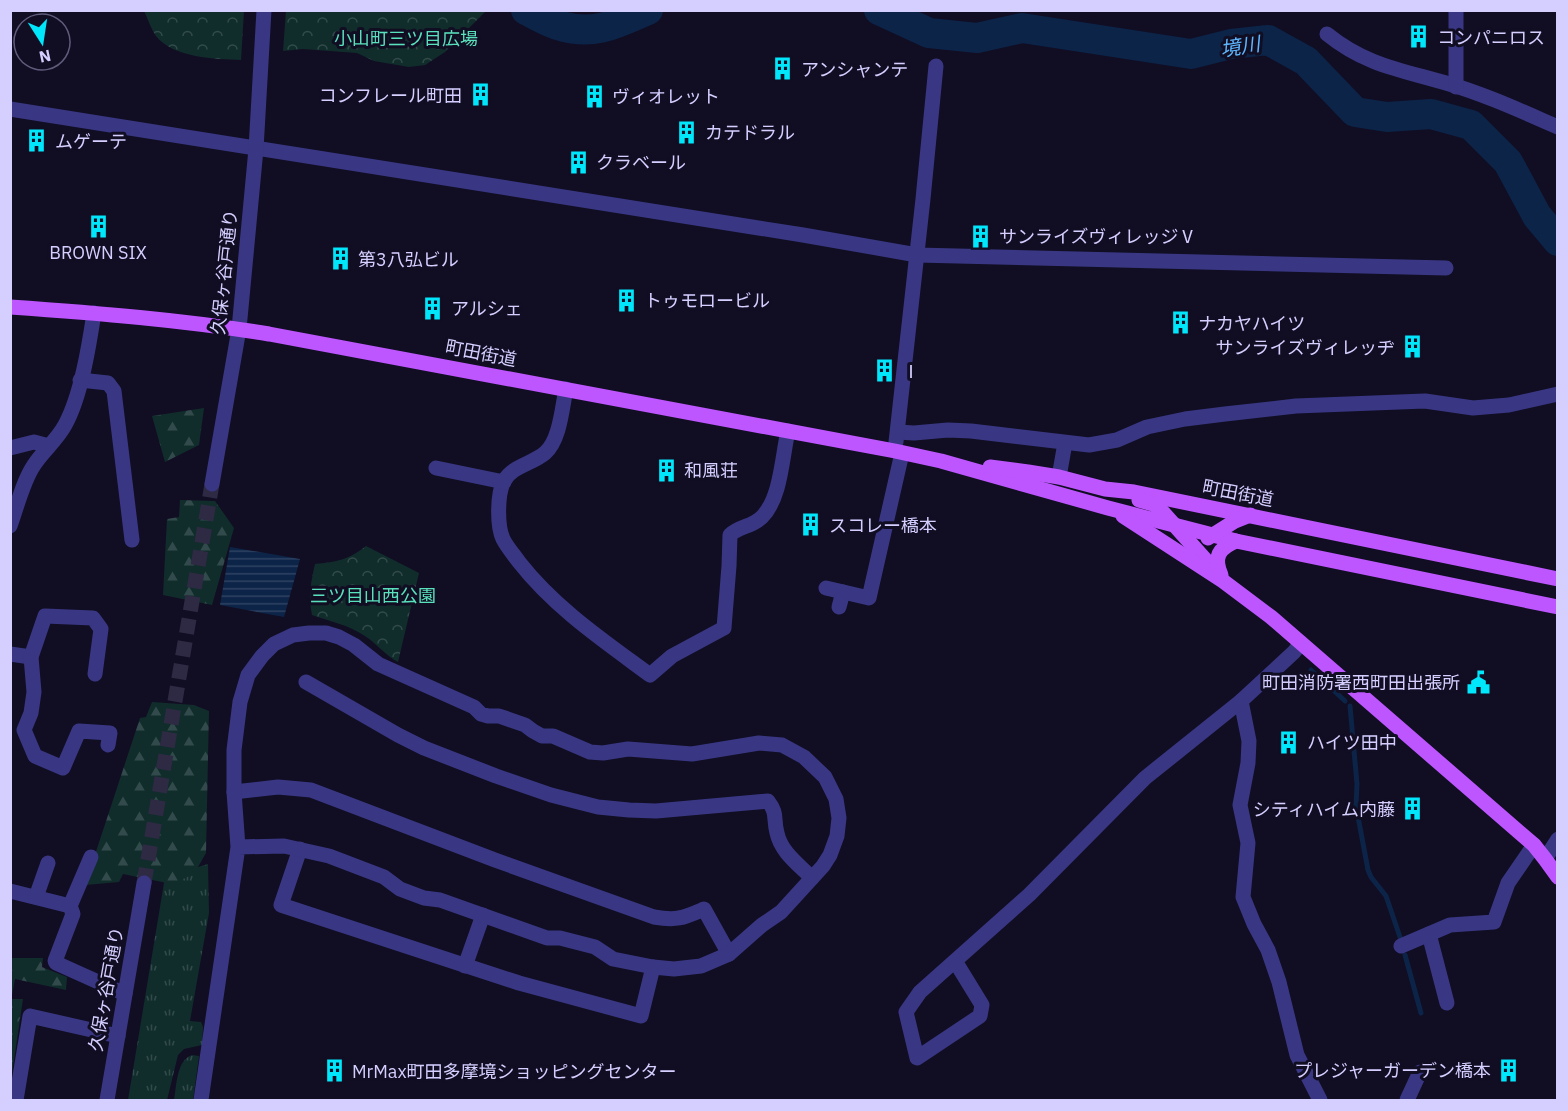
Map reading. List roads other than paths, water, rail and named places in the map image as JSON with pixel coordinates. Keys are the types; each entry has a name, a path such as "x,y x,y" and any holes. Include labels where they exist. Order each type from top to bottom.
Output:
{"main road":[{"name":"町田街道","path":"10,307 94,313 238,329 361,350 899,452 1236,541 1557,607"},
{"name":"町田街道","path":"940,461 1028,471 1106,489 1134,492 1250,515 1557,579"},
{"path":"1106,489 1153,504 1160,509 1175,525 1192,553"},
{"path":"1108,508 1192,553 1223,581 1271,617 1534,845 1557,877"},
{"path":"1192,553 1212,535 1234,521 1250,515"},
{"path":"1223,581 1217,568 1217,558 1220,551 1236,541"},
{"path":"1520,599 1526,572"}],"street":[{"name":"久保ヶ谷戸通り","path":"212,484 238,329 256,149 264,10"},
{"path":"1456,10 1456,87"},
{"path":"1328,34 1341,46 1376,63 1497,101 1557,127"},
{"path":"826,588 869,598 899,452 898,432 936,66"},
{"path":"10,109 669,213 917,255 1446,268"},
{"path":"10,526 29,472 60,434 66,423 80,380 94,313"},
{"path":"80,380 108,384 114,391 132,540"},
{"path":"566,389 553,442 545,453 511,472 504,482 500,496 499,516 502,538 547,592 594,634 651,675 672,656 724,628 730,536 735,530 752,525 769,510 776,492 788,431"},
{"path":"898,432 971,431 1089,445 1117,440 1147,427 1185,419 1278,408 1425,401 1473,408 1509,405 1557,394"},
{"path":"10,448 34,442 50,446"},
{"path":"1059,477 1065,443"},
{"path":"436,468 504,482"},
{"path":"839,607 843,592"},
{"path":"95,674 101,629 93,618 45,616 31,657 34,692 31,713 24,730 35,756 63,768 79,731 110,733 108,744"},
{"path":"201,1101 238,847 234,750 240,702 248,675 262,656 273,644 293,635 326,633 339,637 354,645 378,664 474,707 481,714 499,716 525,725 542,736 553,736 590,752 603,753 628,749 692,754 759,743 782,745 804,757 825,777 836,799 839,818 837,836 830,855 781,912 762,925 729,954 701,966 674,969 613,959 595,947 560,938 548,938 440,900 424,898 400,889 384,877 329,856 284,846 238,847"},
{"path":"955,961 982,1005 980,1016 917,1058 906,1012 920,992 1029,895 1144,778 1240,701 1294,652 1300,642"},
{"path":"10,654 31,657"},
{"path":"306,682 424,748 542,792 598,807 656,811 768,801 774,808 777,833 784,850 812,878"},
{"path":"1240,701 1249,741 1248,763 1240,805 1248,843 1243,897 1280,982 1297,1055 1320,1101"},
{"path":"234,792 278,787 311,790 654,917 671,920 704,909 729,954"},
{"path":"1545,859 1557,839"},
{"path":"1401,946 1450,925 1494,922 1508,883 1534,845"},
{"path":"300,849 281,905 519,983 641,1016 653,967"},
{"path":"91,857 70,906 73,914 55,961 125,994"},
{"path":"36,897 48,864"},
{"name":"久保ヶ谷戸通り","path":"107,1101 144,883"},
{"path":"10,891 70,906"},
{"path":"465,966 483,915"},
{"path":"1429,934 1447,1004"},
{"path":"15,1101 30,1016 118,1036"},
{"path":"1407,1101 1420,1072"}],"water":[{"path":"230,547 300,559 284,617 220,605"}],"waterway":[{"name":"境川","path":"526,10 557,25 585,30 606,27 648,10"},
{"name":"境川","path":"879,10 929,33 977,38 1022,28 1191,54 1231,44 1268,40 1306,61 1355,112 1387,117 1431,114 1471,125 1508,162 1537,216 1558,241"},
{"path":"1311,670 1325,683"},
{"path":"1331,688 1345,701"},
{"path":"1350,706 1357,784 1356,806 1368,870 1386,896 1400,937"},
{"path":"1405,955 1421,1013"}],"tunnel":[{"path":"144,883 212,484"}],"place":[{"name":"コンパニロス","path":"1419,37"},
{"name":"アンシャンテ","path":"783,69"},
{"name":"コンフレール町田","path":"480,95"},
{"name":"ヴィオレット","path":"594,96"},
{"name":"カテドラル","path":"687,132"},
{"name":"ムゲーテ","path":"37,141"},
{"name":"クラベール","path":"578,162"},
{"name":"BROWN SIX","path":"98,226"},
{"name":"サンライズヴィレッジⅤ","path":"981,236"},
{"name":"第3八弘ビル","path":"340,259"},
{"name":"トゥモロービル","path":"626,300"},
{"name":"アルシェ","path":"433,308"},
{"name":"ナカヤハイツ","path":"1180,323"},
{"name":"サンライズヴィレッヂ","path":"1413,347"},
{"name":"Ⅰ","path":"884,371"},
{"name":"和風荘","path":"666,470"},
{"name":"スコレー橋本","path":"811,525"},
{"name":"町田消防署西町田出張所","path":"1478,682"},
{"name":"ハイツ田中","path":"1289,742"},
{"name":"シティハイム内藤","path":"1413,809"},
{"name":"プレジャーガーデン橋本","path":"1509,1070"},
{"name":"MrMax町田多摩境ショッピングセンター","path":"334,1071"}],"park label":[{"name":"小山町三ツ目広場","path":"406,38"},
{"name":"三ツ目山西公園","path":"373,595"}]}
